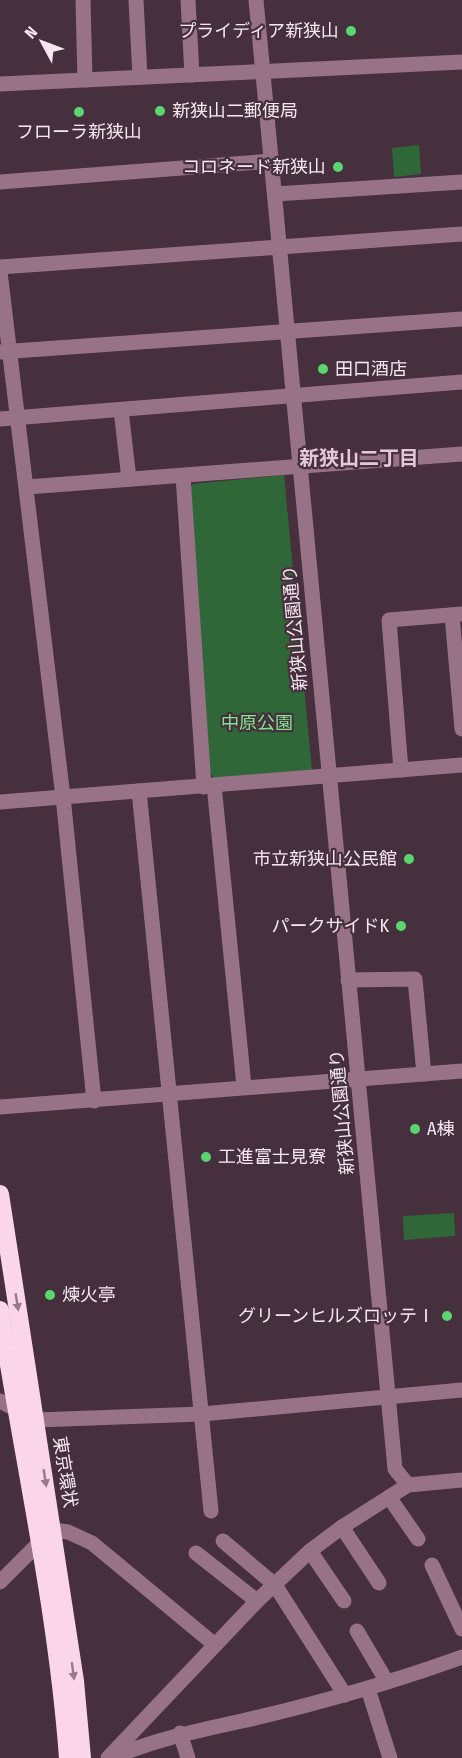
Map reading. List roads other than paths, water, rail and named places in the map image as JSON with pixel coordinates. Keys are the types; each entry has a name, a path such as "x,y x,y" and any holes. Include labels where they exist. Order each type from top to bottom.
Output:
{"highway":[{"name":"東京環状","path":"0,1194 36,1420 68,1758"},
{"name":"東京環状","path":"0,1310 8,1404 46,1536 75,1681 82,1758"}],"street":[{"path":"82,0 86,80"},
{"path":"136,0 140,77"},
{"path":"188,0 192,75"},
{"name":"新狭山公園通り","path":"256,0 395,1469 408,1485"},
{"path":"0,84 462,62"},
{"path":"0,182 272,161"},
{"path":"275,194 462,182"},
{"path":"0,267 462,234"},
{"path":"0,272 5,352 27,487 63,797 94,1101"},
{"path":"5,352 462,319"},
{"path":"0,419 462,382"},
{"path":"121,410 129,479"},
{"path":"27,487 462,454"},
{"path":"183,476 209,786 244,1086"},
{"path":"401,770 389,620 457,614 462,729"},
{"path":"0,802 462,765"},
{"path":"139,791 211,1510"},
{"path":"348,980 415,979 424,1074"},
{"path":"0,1107 94,1101 244,1086 462,1071"},
{"path":"8,1404 36,1420 202,1414 462,1390"},
{"path":"110,1758 257,1601 310,1551 342,1527 408,1485 462,1480"},
{"path":"389,1497 418,1539"},
{"path":"342,1527 379,1583"},
{"path":"0,1581 46,1536 68,1532 92,1543 215,1645"},
{"path":"223,1542 275,1585 345,1695"},
{"path":"310,1551 344,1601"},
{"path":"196,1553 257,1601"},
{"path":"432,1565 462,1629"},
{"path":"357,1631 387,1682"},
{"path":"110,1758 180,1733 241,1721 368,1689 462,1657"},
{"path":"368,1689 390,1758"},
{"path":"180,1733 188,1758"}],"place":[{"name":"プライディア新狭山","path":"351,31"},
{"name":"新狭山二郵便局","path":"160,111"},
{"name":"フローラ新狭山","path":"79,112"},
{"name":"コロネード新狭山","path":"338,167"},
{"name":"田口酒店","path":"323,369"},
{"name":"市立新狭山公民館","path":"409,859"},
{"name":"パークサイドK","path":"401,926"},
{"name":"A棟","path":"415,1129"},
{"name":"工進富士見寮","path":"206,1157"},
{"name":"煉火亭","path":"50,1295"},
{"name":"グリーンヒルズロッテⅠ","path":"447,1316"}],"district":[{"name":"新狭山二丁目","path":"359,458"}],"park label":[{"name":"中原公園","path":"257,723"}]}
